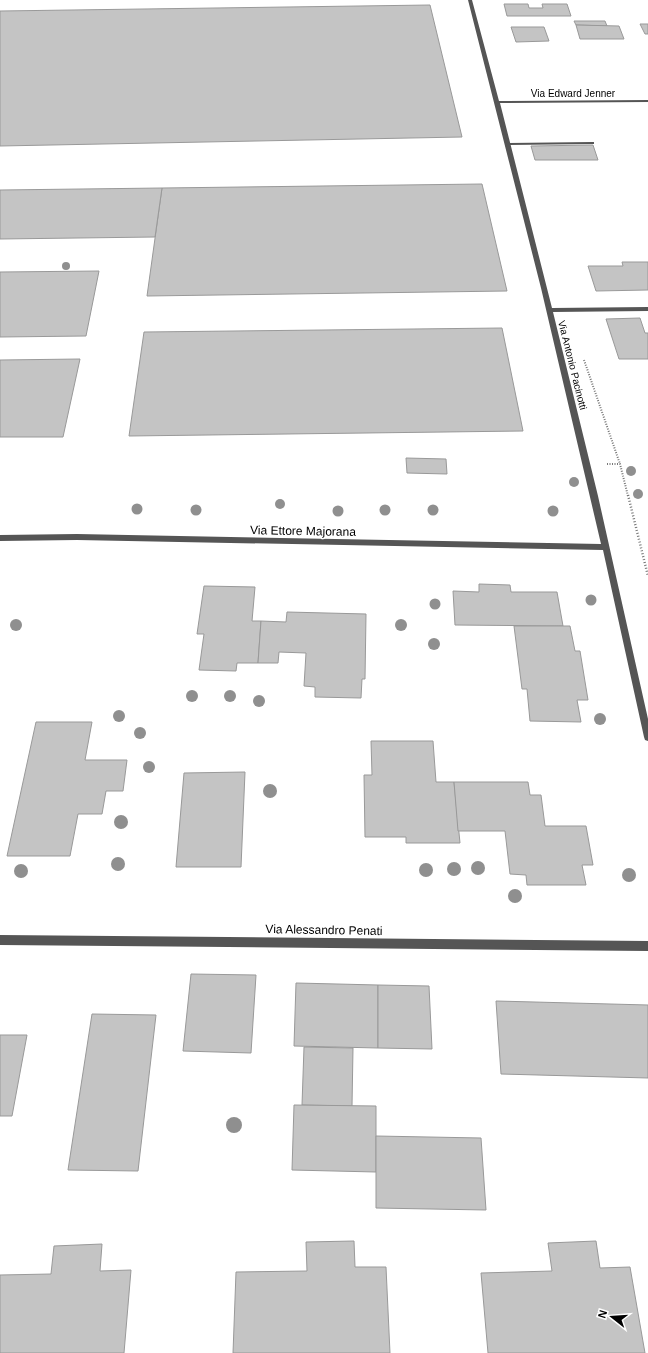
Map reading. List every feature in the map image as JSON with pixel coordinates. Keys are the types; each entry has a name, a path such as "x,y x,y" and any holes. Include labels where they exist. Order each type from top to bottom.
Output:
{"street":[{"name":"Via Antonio Pacinotti","path":"470,0 509,144 550,310 587,464 648,738"},
{"name":"Via Edward Jenner","path":"497,102 648,101"},
{"path":"509,144 592,143"},
{"path":"550,310 648,309"},
{"name":"Via Ettore Majorana","path":"0,538 77,537 605,547"},
{"name":"Via Alessandro Penati","path":"0,940 648,946"}],"path":[{"path":"582,354 620,464 648,576"},
{"path":"587,464 620,464"}],"building":[{"path":"504,4 528,4 529,8 543,8 542,4 567,4 571,16 507,16"},
{"path":"430,5 462,137 0,146 0,11"},
{"path":"574,21 605,21 607,26 576,25"},
{"path":"640,24 648,24 648,34 645,34"},
{"path":"576,25 619,26 624,39 580,39"},
{"path":"511,27 544,27 549,41 516,42"},
{"path":"593,145 598,160 535,160 531,146"},
{"path":"482,184 507,291 147,296 162,188"},
{"path":"162,188 155,237 0,239 0,190"},
{"path":"622,262 648,262 648,290 596,291 588,266 623,266"},
{"path":"99,271 86,336 0,337 0,272"},
{"path":"640,318 645,333 648,333 648,359 619,359 606,319"},
{"path":"502,328 523,431 129,436 144,332"},
{"path":"80,359 63,437 0,437 0,360"},
{"path":"406,458 446,459 447,474 407,473"},
{"path":"479,584 510,585 511,592 557,592 563,626 455,625 453,591 479,592"},
{"path":"204,586 255,587 252,621 261,621 258,663 237,663 236,671 199,670 204,634 197,634"},
{"path":"287,612 366,614 365,679 362,679 361,698 315,697 315,687 304,686 306,653 279,652 278,663 258,663 261,621 286,622"},
{"path":"514,626 570,626 575,651 580,651 588,700 577,700 581,722 530,721 527,689 522,689"},
{"path":"36,722 92,722 85,760 127,760 123,791 106,791 102,814 78,814 70,856 7,856"},
{"path":"371,741 433,741 436,782 454,782 460,843 406,843 406,837 365,837 364,775 372,775"},
{"path":"245,772 241,867 176,867 184,773"},
{"path":"454,782 528,782 530,795 541,795 545,826 586,826 593,865 582,865 586,885 527,885 526,875 510,874 505,831 458,831"},
{"path":"191,974 256,975 251,1053 183,1051"},
{"path":"296,983 378,985 378,1048 294,1046"},
{"path":"378,985 429,986 432,1049 378,1048"},
{"path":"496,1001 648,1005 648,1078 501,1074"},
{"path":"92,1014 156,1015 138,1171 68,1170"},
{"path":"0,1035 27,1035 12,1116 0,1116"},
{"path":"304,1047 353,1048 352,1106 302,1105"},
{"path":"294,1105 376,1106 376,1172 292,1170"},
{"path":"376,1136 481,1138 486,1210 376,1208"},
{"path":"354,1241 355,1267 386,1267 390,1353 233,1353 236,1272 307,1271 306,1242"},
{"path":"596,1241 600,1268 630,1267 645,1353 488,1353 481,1273 552,1271 548,1243"},
{"path":"102,1244 100,1271 131,1270 124,1353 0,1353 0,1275 51,1274 54,1246"}]}
